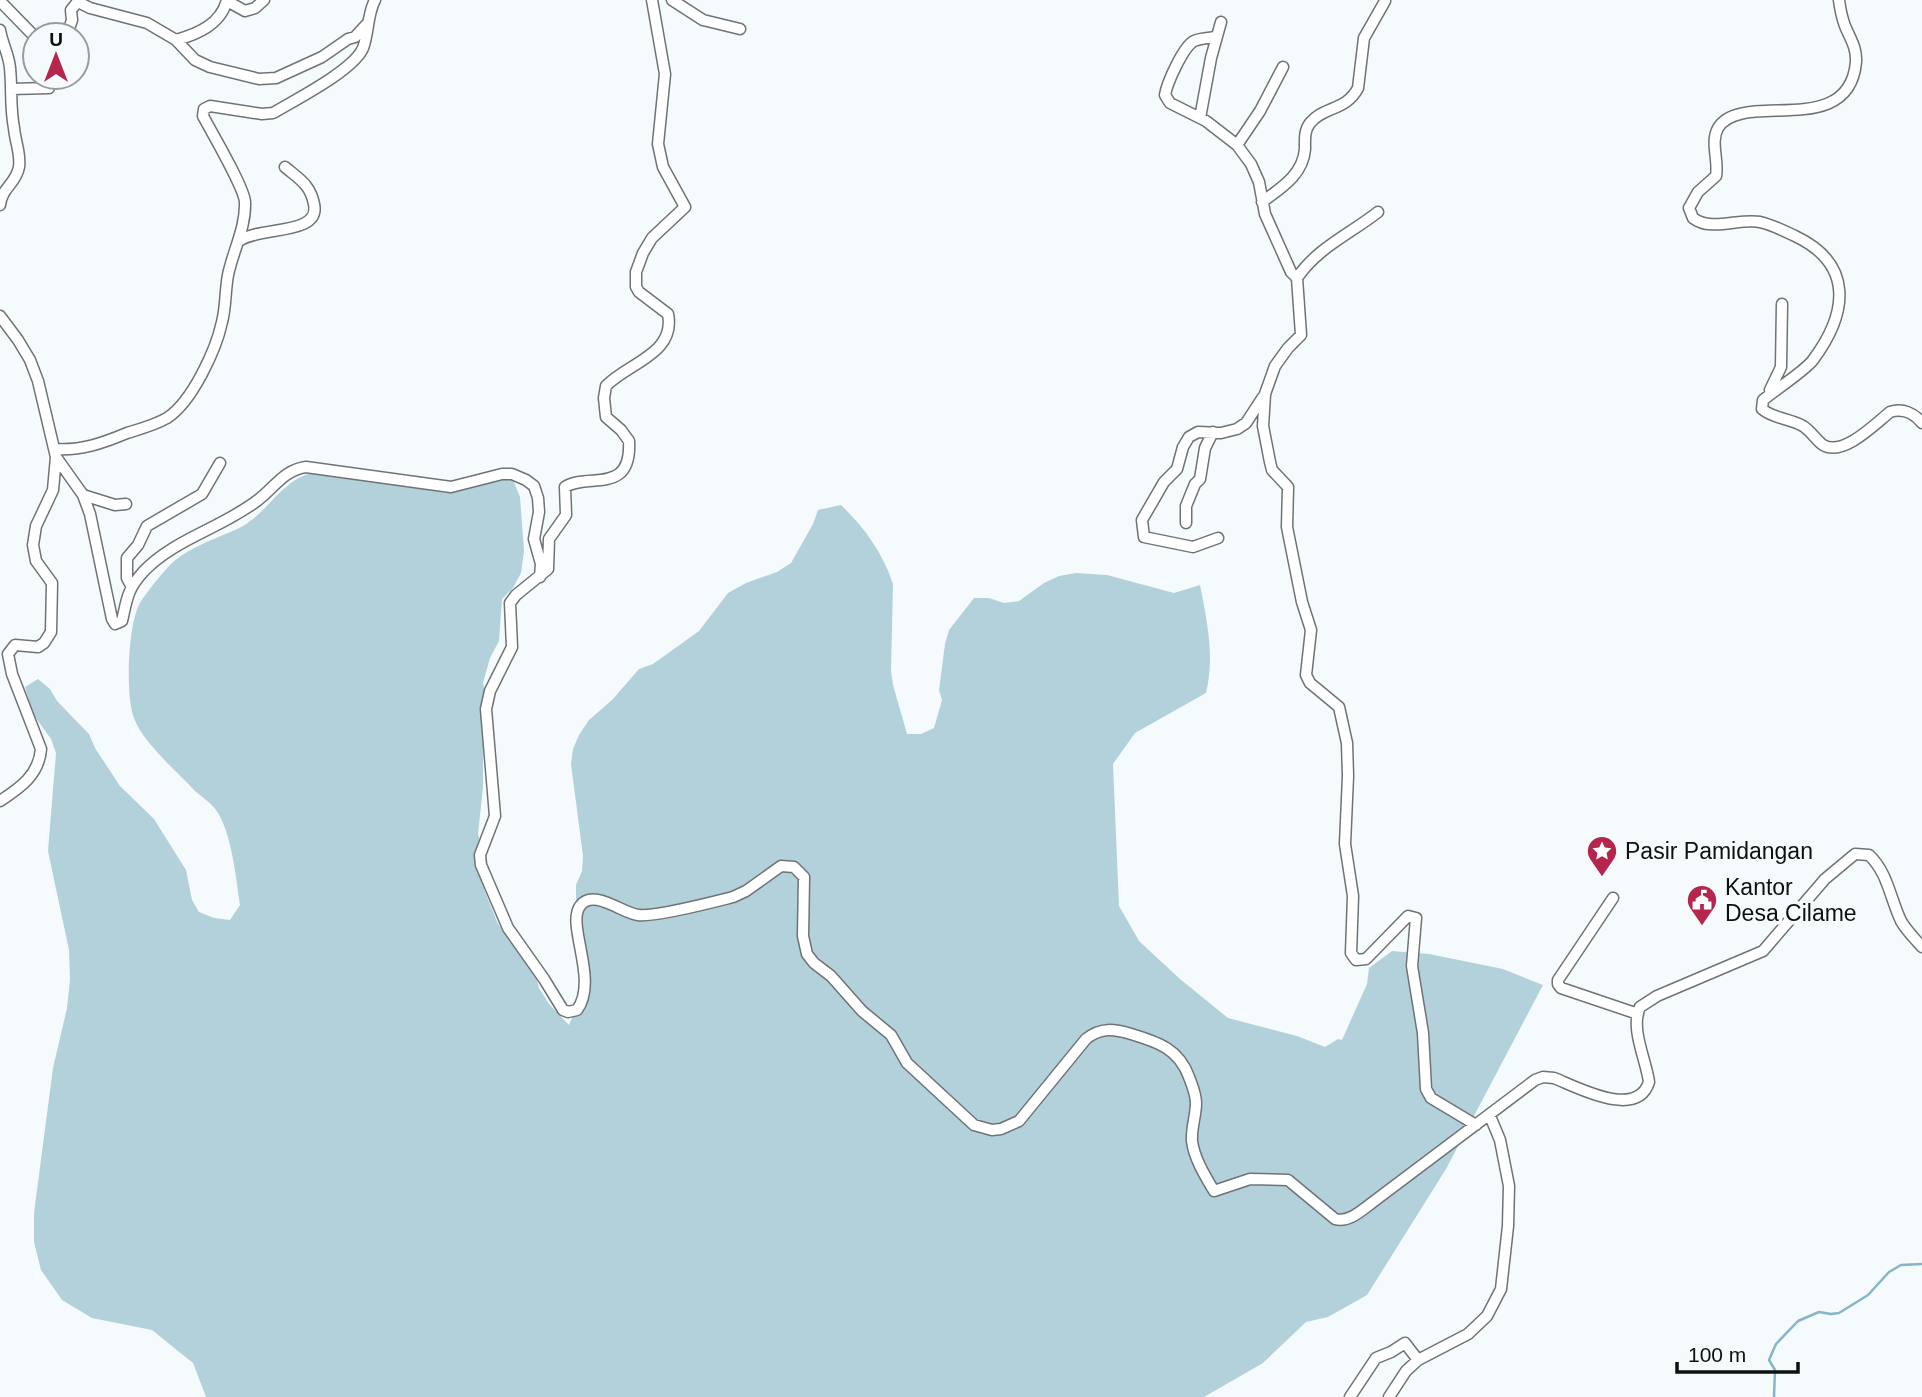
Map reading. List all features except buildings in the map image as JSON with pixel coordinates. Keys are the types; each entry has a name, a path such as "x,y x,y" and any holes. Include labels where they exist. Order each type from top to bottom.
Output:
{"street":[{"path":"176,40 197,34 207,27 225,10 227,1 246,11 255,8 264,0"},
{"path":"55,453 96,445 161,421 174,412 205,369 217,343 229,271 239,241 244,198 204,116 204,109 210,106 262,114 273,113 341,72 358,58 362,50 370,10 375,0"},
{"path":"652,0 665,74 658,144 660,156 685,207 652,238 643,253 635,279 639,292 668,314 670,329 661,346 606,386 606,417 629,441 626,463 604,481 570,483 565,486 566,515 550,535 550,564 546,573 523,588 510,603 512,647 487,699 485,716 495,816 480,857 508,928 565,1012 573,1012 579,1008 585,988 576,919 576,911 583,902 590,899 601,901 634,914 649,915 733,897 781,866 788,866 801,871 804,877 803,936 807,954 862,1011 891,1035 907,1063 980,1128 1001,1129 1019,1121 1086,1038 1092,1033 1107,1029 1157,1042 1179,1057 1195,1097 1192,1138 1194,1149 1215,1191 1250,1179 1288,1180 1335,1219 1345,1219 1373,1202 1532,1082 1543,1077 1554,1078 1613,1100 1630,1099 1640,1095 1647,1088 1648,1082 1639,1035 1638,1014 1642,1005 1657,996 1763,951 1825,879 1855,854 1869,855 1878,864 1901,922 1922,947"},
{"path":"671,0 703,20 740,29"},
{"path":"1767,396 1812,363 1832,330 1838,309 1837,273 1824,254 1812,244 1781,229 1744,220 1705,225 1693,218 1689,208 1698,192 1716,176 1715,143 1720,124 1743,114 1808,109 1835,102 1848,86 1853,78 1856,51 1844,25 1839,0"},
{"path":"0,1 21,23"},
{"path":"72,21 71,10 78,1 90,8 147,23 176,40 195,61 211,68 259,79 276,78 322,57 355,37 367,23"},
{"path":"1262,202 1300,169 1305,150 1305,131 1309,124 1342,106 1354,95 1358,88 1364,37 1385,1"},
{"path":"1199,118 1221,22"},
{"path":"0,30 10,65 19,168 13,182 0,198"},
{"path":"1216,37 1198,39 1189,45 1165,95 1170,103 1199,118 1237,145 1251,164 1259,182 1265,214 1297,278 1301,335 1276,366 1265,394 1246,423 1237,429 1198,432 1186,441 1177,469 1164,482 1142,520 1144,537 1158,542 1188,547 1218,538"},
{"path":"1237,145 1260,111 1283,67"},
{"path":"11,89 21,89"},
{"path":"239,241 261,232 301,227 314,215 310,189 285,167"},
{"path":"1297,278 1306,264 1329,244 1378,212"},
{"path":"1782,304 1781,367 1761,405 1762,409 1769,415 1804,427 1829,447 1840,447 1853,441 1890,412 1897,410 1911,413 1922,424"},
{"path":"0,316 30,360 55,453 83,495 90,514 100,568 115,624 123,619 125,602 132,587 160,557 258,500 291,471 306,467 451,487 502,474 512,474 526,480 534,486 538,498 539,512 534,539 541,565 541,577"},
{"path":"1265,394 1263,426 1267,449 1272,470 1288,487 1287,527 1302,602 1311,631 1306,675 1310,683 1339,707 1346,743 1348,776 1345,844 1353,896 1351,953 1356,960 1366,958 1408,916 1416,917 1412,966 1423,1033 1426,1089 1431,1098 1476,1125"},
{"path":"1186,523 1186,506 1195,484 1200,479 1205,448 1213,432"},
{"path":"0,801 28,780 40,758 41,749 12,674 8,654 15,645 38,647 51,632 52,583 36,561 33,545 36,526 52,490 55,453"},
{"path":"132,587 127,578 127,558 137,547 148,526 202,494 220,463"},
{"path":"83,495 115,505 126,504"},
{"path":"1612,898 1558,981 1558,985 1638,1014"},
{"path":"1389,1397 1406,1371 1418,1360 1468,1334 1487,1316 1501,1289 1508,1226 1509,1186 1500,1140 1490,1116"},
{"path":"1350,1397 1374,1359 1391,1352 1402,1343 1405,1343 1418,1360"}],"shaded area":[{"path":"320,471 335,476 438,488 499,477 513,480 520,497 524,551 521,573 513,588 502,599 499,641 490,658 483,683 487,699 483,712 483,787 478,834 482,849 484,889 498,924 535,973 539,988 549,1004 569,1025 575,1011 583,965 576,919 576,885 582,871 583,856 571,764 579,735 589,720 613,699 639,669 653,664 699,631 728,593 746,583 777,572 791,563 818,510 841,505 872,541 889,573 893,584 891,671 907,734 921,734 934,728 942,700 939,690 949,630 974,598 989,598 1004,603 1019,601 1044,583 1059,576 1076,573 1107,575 1174,593 1200,585 1210,652 1206,693 1135,733 1113,764 1119,906 1139,941 1228,1018 1297,1036 1325,1047 1338,1039 1342,1040 1367,984 1369,968 1392,951 1429,954 1503,969 1543,985 1446,1169 1367,1295 1328,1317 1306,1322 1263,1363 1204,1397 206,1397 193,1363 152,1330 92,1318 62,1300 41,1270 34,1242 34,1213 53,1068 67,1008 69,950 48,851 56,753 51,739 33,714 25,687 38,679 89,734 120,786 154,819 186,870 192,900 199,912 230,920 240,905 233,858 223,822 213,806 156,751 134,718 129,694 133,626 143,598 177,559 247,523 284,488 306,475"}],"waterway":[{"path":"1774,1397 1775,1370 1769,1360 1776,1344 1798,1321 1819,1312 1839,1313 1868,1295 1889,1272 1901,1265 1922,1264"}],"place":[{"name":"Pasir Pamidangan","path":"1602,878"},
{"name":"Kantor Desa Cilame","path":"1702,927"}]}
